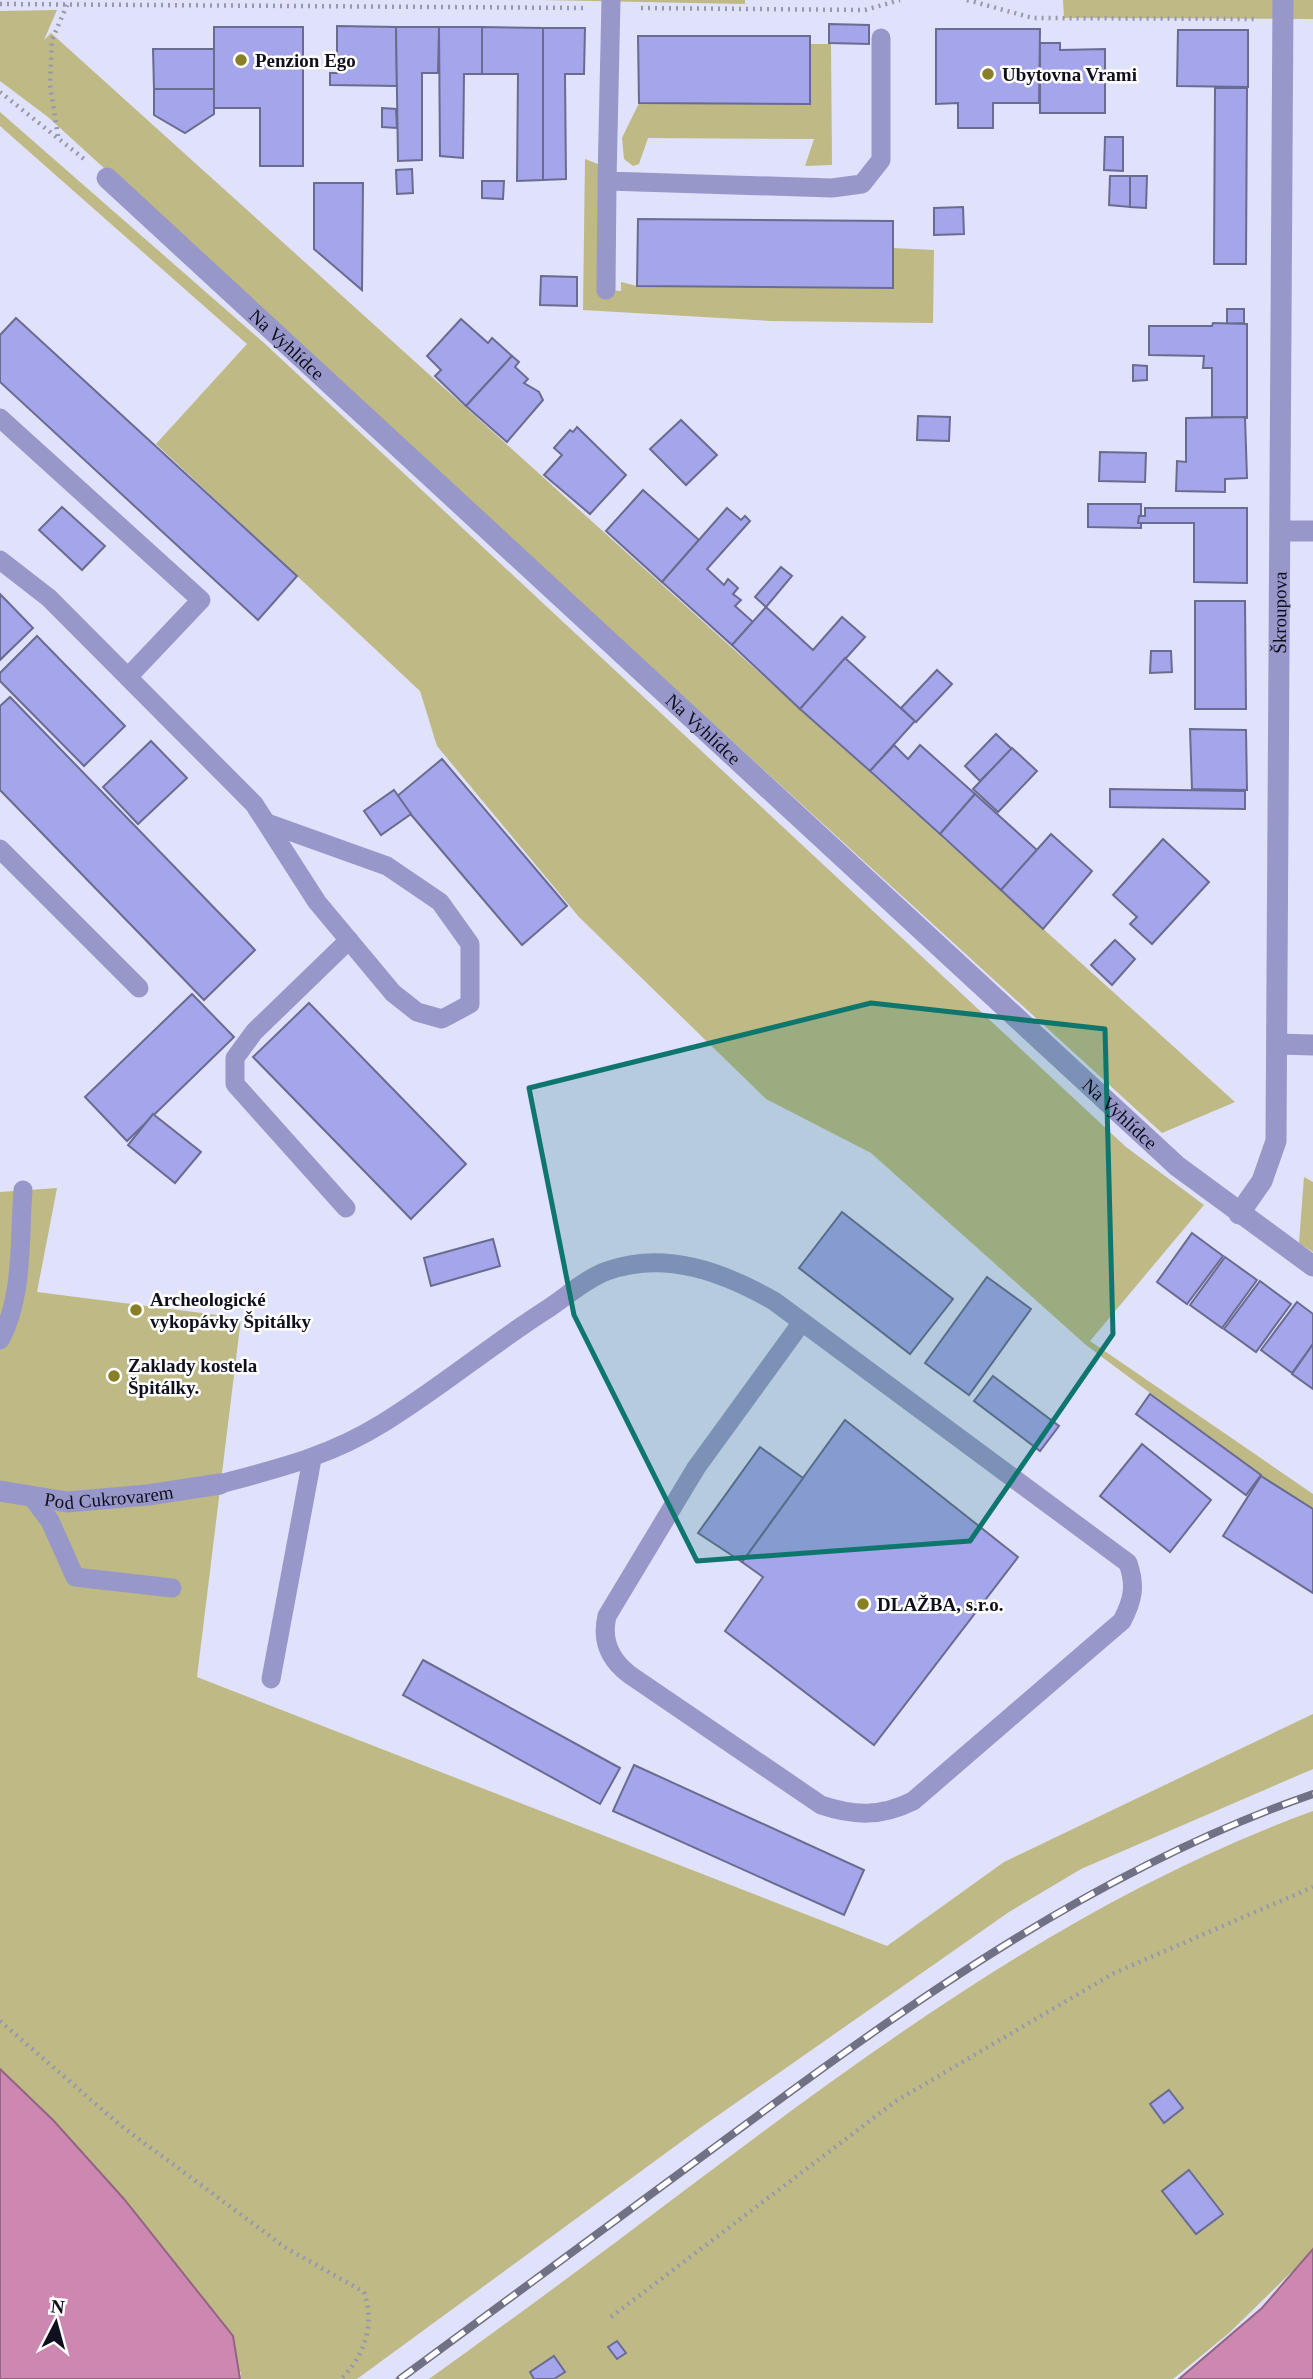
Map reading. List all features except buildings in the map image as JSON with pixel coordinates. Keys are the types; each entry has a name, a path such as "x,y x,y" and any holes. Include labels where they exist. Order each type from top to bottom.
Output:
{"street":[{"name":"Škroupova","path":"1239,1214 1262,1181 1273,1151 1277,1044 1283,10"},
{"name":"Na Vyhlídce","path":"107,178 1157,1148 1239,1214 1313,1266"},
{"path":"1282,531 1313,531"},
{"path":"1277,1044 1313,1045"},
{"name":"Pod Cukrovarem","path":"0,1491 67,1502 148,1495 220,1484"}],"lane":[{"path":"606,290 611,4"},
{"path":"607,181 832,188 862,184 881,160 881,38"},
{"path":"0,418 201,600 128,677"},
{"path":"0,560 49,598 254,804 317,902 393,993 417,1012 442,1019 470,1004 470,944 440,902 387,866 267,823"},
{"path":"0,849 139,988"},
{"path":"346,1208 234,1084 235,1058 254,1032 349,940"},
{"path":"0,1340 9,1324 16,1294 23,1190"},
{"path":"220,1484 312,1460 385,1422 498,1340 604,1272 624,1266 678,1265 709,1270 753,1289 802,1322 1128,1563 1133,1577 1134,1592 1122,1621 913,1801 893,1811 853,1815 821,1805 624,1671 610,1655 606,1641 607,1616 696,1468 802,1322"},
{"path":"271,1679 312,1460"},
{"path":"32,1497 50,1521 75,1577 172,1588"}],"path":[{"path":"0,4 611,4 865,10 900,0"},
{"path":"967,0 1033,18 1283,10"},
{"path":"58,137 50,85 52,40 67,5"},
{"path":"0,92 107,178"},
{"path":"611,2317 897,2101 1114,1973 1313,1887"},
{"path":"0,2021 120,2125 286,2248 364,2292 370,2309 368,2338 354,2366 341,2379"}],"highlighted area":[{"path":"871,1003 1105,1029 1113,1334 970,1541 697,1561 574,1315 529,1088"}],"shaded area":[{"path":"541,0 745,0 745,4"},
{"path":"1063,0 1313,0 1313,19 1064,18"},
{"path":"57,10 44,40 51,33 1235,1102 1162,1133 48,117 0,81 0,11"},
{"path":"810,44 831,44 832,165 805,166 814,139 648,138 639,164 633,166 624,159 622,138 639,103 810,104"},
{"path":"0,112 263,342 1126,1147 1204,1205 1090,1341 1313,1494 1313,1508 1261,1476 1086,1345 871,1153 766,1099 579,917 437,746 420,691 156,444 247,344 0,126"},
{"path":"585,159 598,164 597,289 621,291 621,282 637,286 893,287 893,248 934,250 933,323 772,321 583,310"},
{"path":"1304,1177 1313,1182 1313,1252 1299,1243"},
{"path":"57,1188 37,1292 241,1318 197,1677 887,1946 1004,1862 1313,1714 1313,1769 1081,1869 1009,1912 700,2128 357,2379 240,2379 241,2373 124,2199 53,2120 0,2069 0,1192"},
{"path":"1313,1811 1313,2251 1229,2333 1173,2379 429,2379 755,2137 906,2029 983,1978 1062,1930 1143,1886 1226,1846"},
{"path":"0,2069 53,2120 124,2199 233,2336 240,2379 0,2379"},
{"path":"1313,2249 1313,2379 1179,2379 1262,2308"}],"railway":[{"path":"400,2379 867,2036 1009,1942 1082,1899 1157,1860 1234,1824 1313,1794"}],"place":[{"name":"Penzion Ego","path":"241,60"},
{"name":"Ubytovna Vrami","path":"988,74"},
{"name":"Archeologické vykopávky Špitálky","path":"136,1310"},
{"name":"Zaklady kostela Špitálky.","path":"114,1376"},
{"name":"DLAŽBA, s.r.o.","path":"863,1604"}]}
